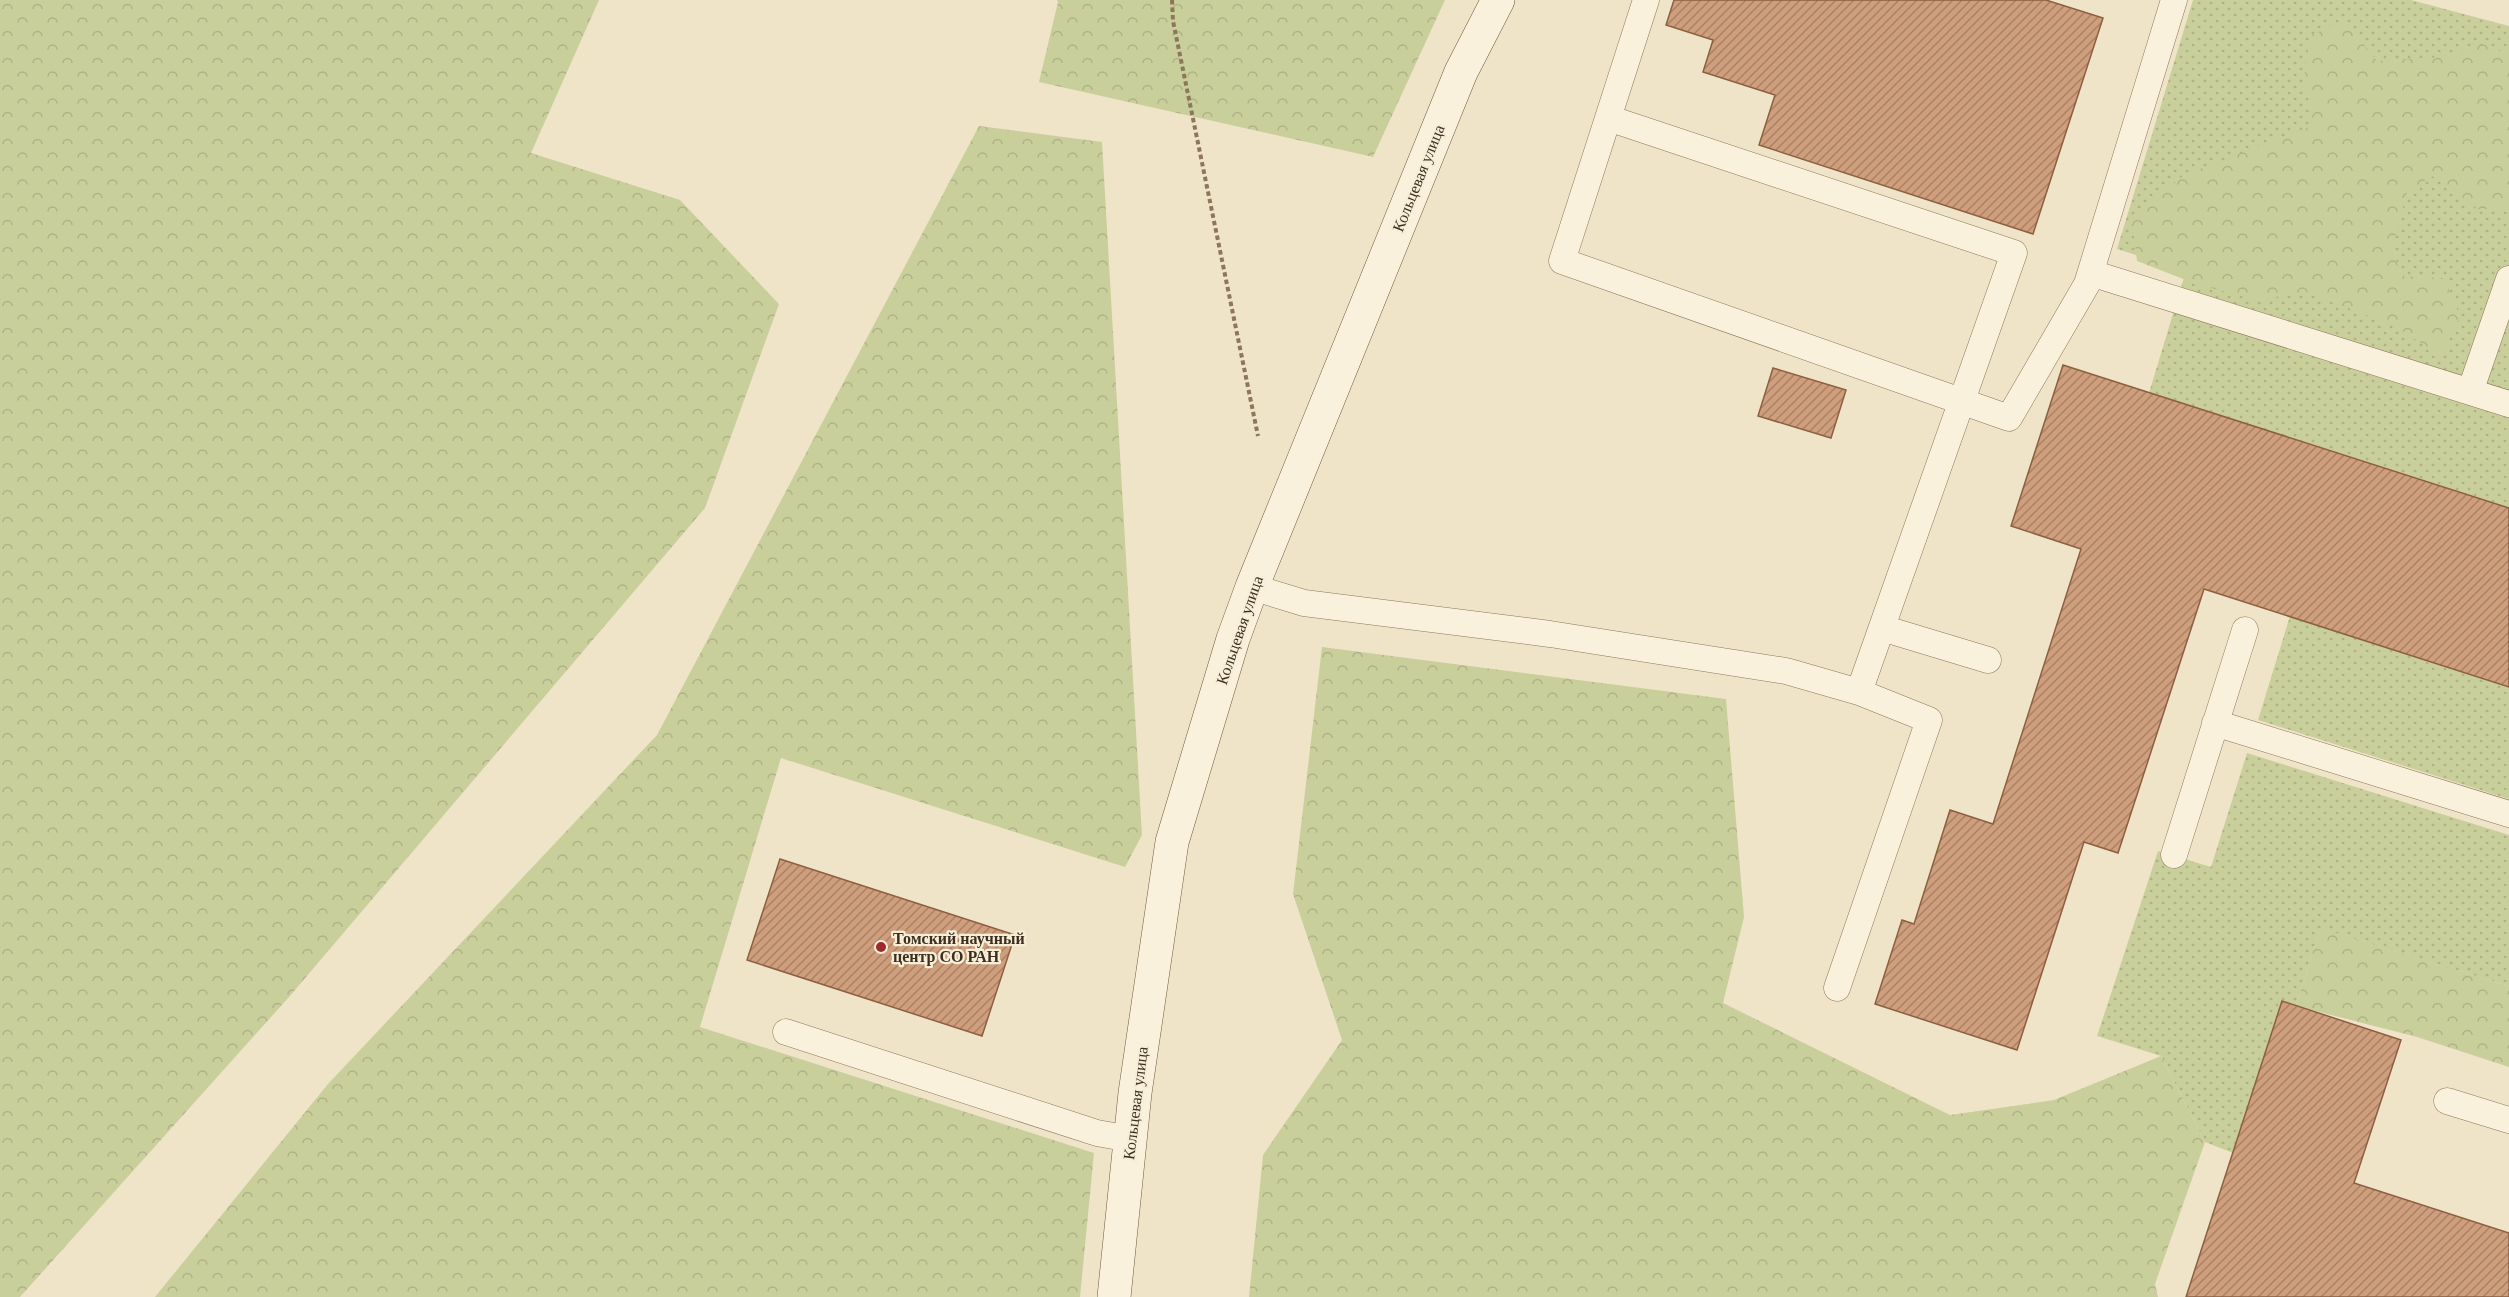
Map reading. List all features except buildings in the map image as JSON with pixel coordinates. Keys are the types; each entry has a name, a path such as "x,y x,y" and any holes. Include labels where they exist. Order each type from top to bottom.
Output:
{"street":[{"name":"Кольцевая улица","path":"1114,1297 1130,1139 1172,842 1233,639 1252,587 1461,72 1498,0"}],"lane":[{"path":"1646,0 1562,261 2009,418 2087,284 2174,0"},
{"path":"1608,118 2014,253 1859,692"},
{"path":"2091,273 2509,404"},
{"path":"2470,392 2509,279"},
{"path":"1252,587 1304,603 1550,634 1786,671 1859,692 1929,720 1837,988"},
{"path":"1882,628 1988,660"},
{"path":"2174,855 2245,630"},
{"path":"2216,723 2509,814"},
{"path":"786,1032 1096,1133 1130,1139"},
{"path":"2447,1101 2509,1120"}],"path":[{"path":"1172,0 1173,21 1258,436"}],"green space":[{"path":"0,0 599,0 531,153 680,200 779,304 705,508 289,997 20,1297 0,1297"},
{"path":"1057,0 1445,0 1373,157 1039,82"},
{"path":"2193,0 2411,0 2509,26 2509,508 2149,393 2186,271 2117,249"},
{"path":"2344,20 2377,61 2441,57 2485,43 2509,56 2509,198 2506,209 2478,209 2432,176 2407,192 2393,245 2400,276 2444,278 2460,316 2442,356 2392,325 2307,292 2257,300 2196,284 2137,261 2132,218 2184,175 2314,125 2304,78 2310,36"},
{"path":"979,126 1102,142 1142,835 1125,867 781,758 700,1027 1094,1153 1080,1297 155,1297 328,1084 657,735"},
{"path":"2290,616 2509,687 2509,799 2258,720"},
{"path":"1322,647 1726,699 1744,917 1723,1003 1950,1115 2054,1100 2161,1056 2205,1142 2155,1284 2158,1297 1249,1297 1263,1155 1342,1040 1293,894"},
{"path":"2247,753 2509,835 2509,986 2320,929 2296,1006 2233,1153 2205,1142 2161,1056 2097,1036 2158,851 2211,867"},
{"path":"2320,928 2509,986 2509,1067 2417,1037 2296,1006"}],"place":[{"name":"Томский научный центр СО РАН","path":"881,947"}]}
